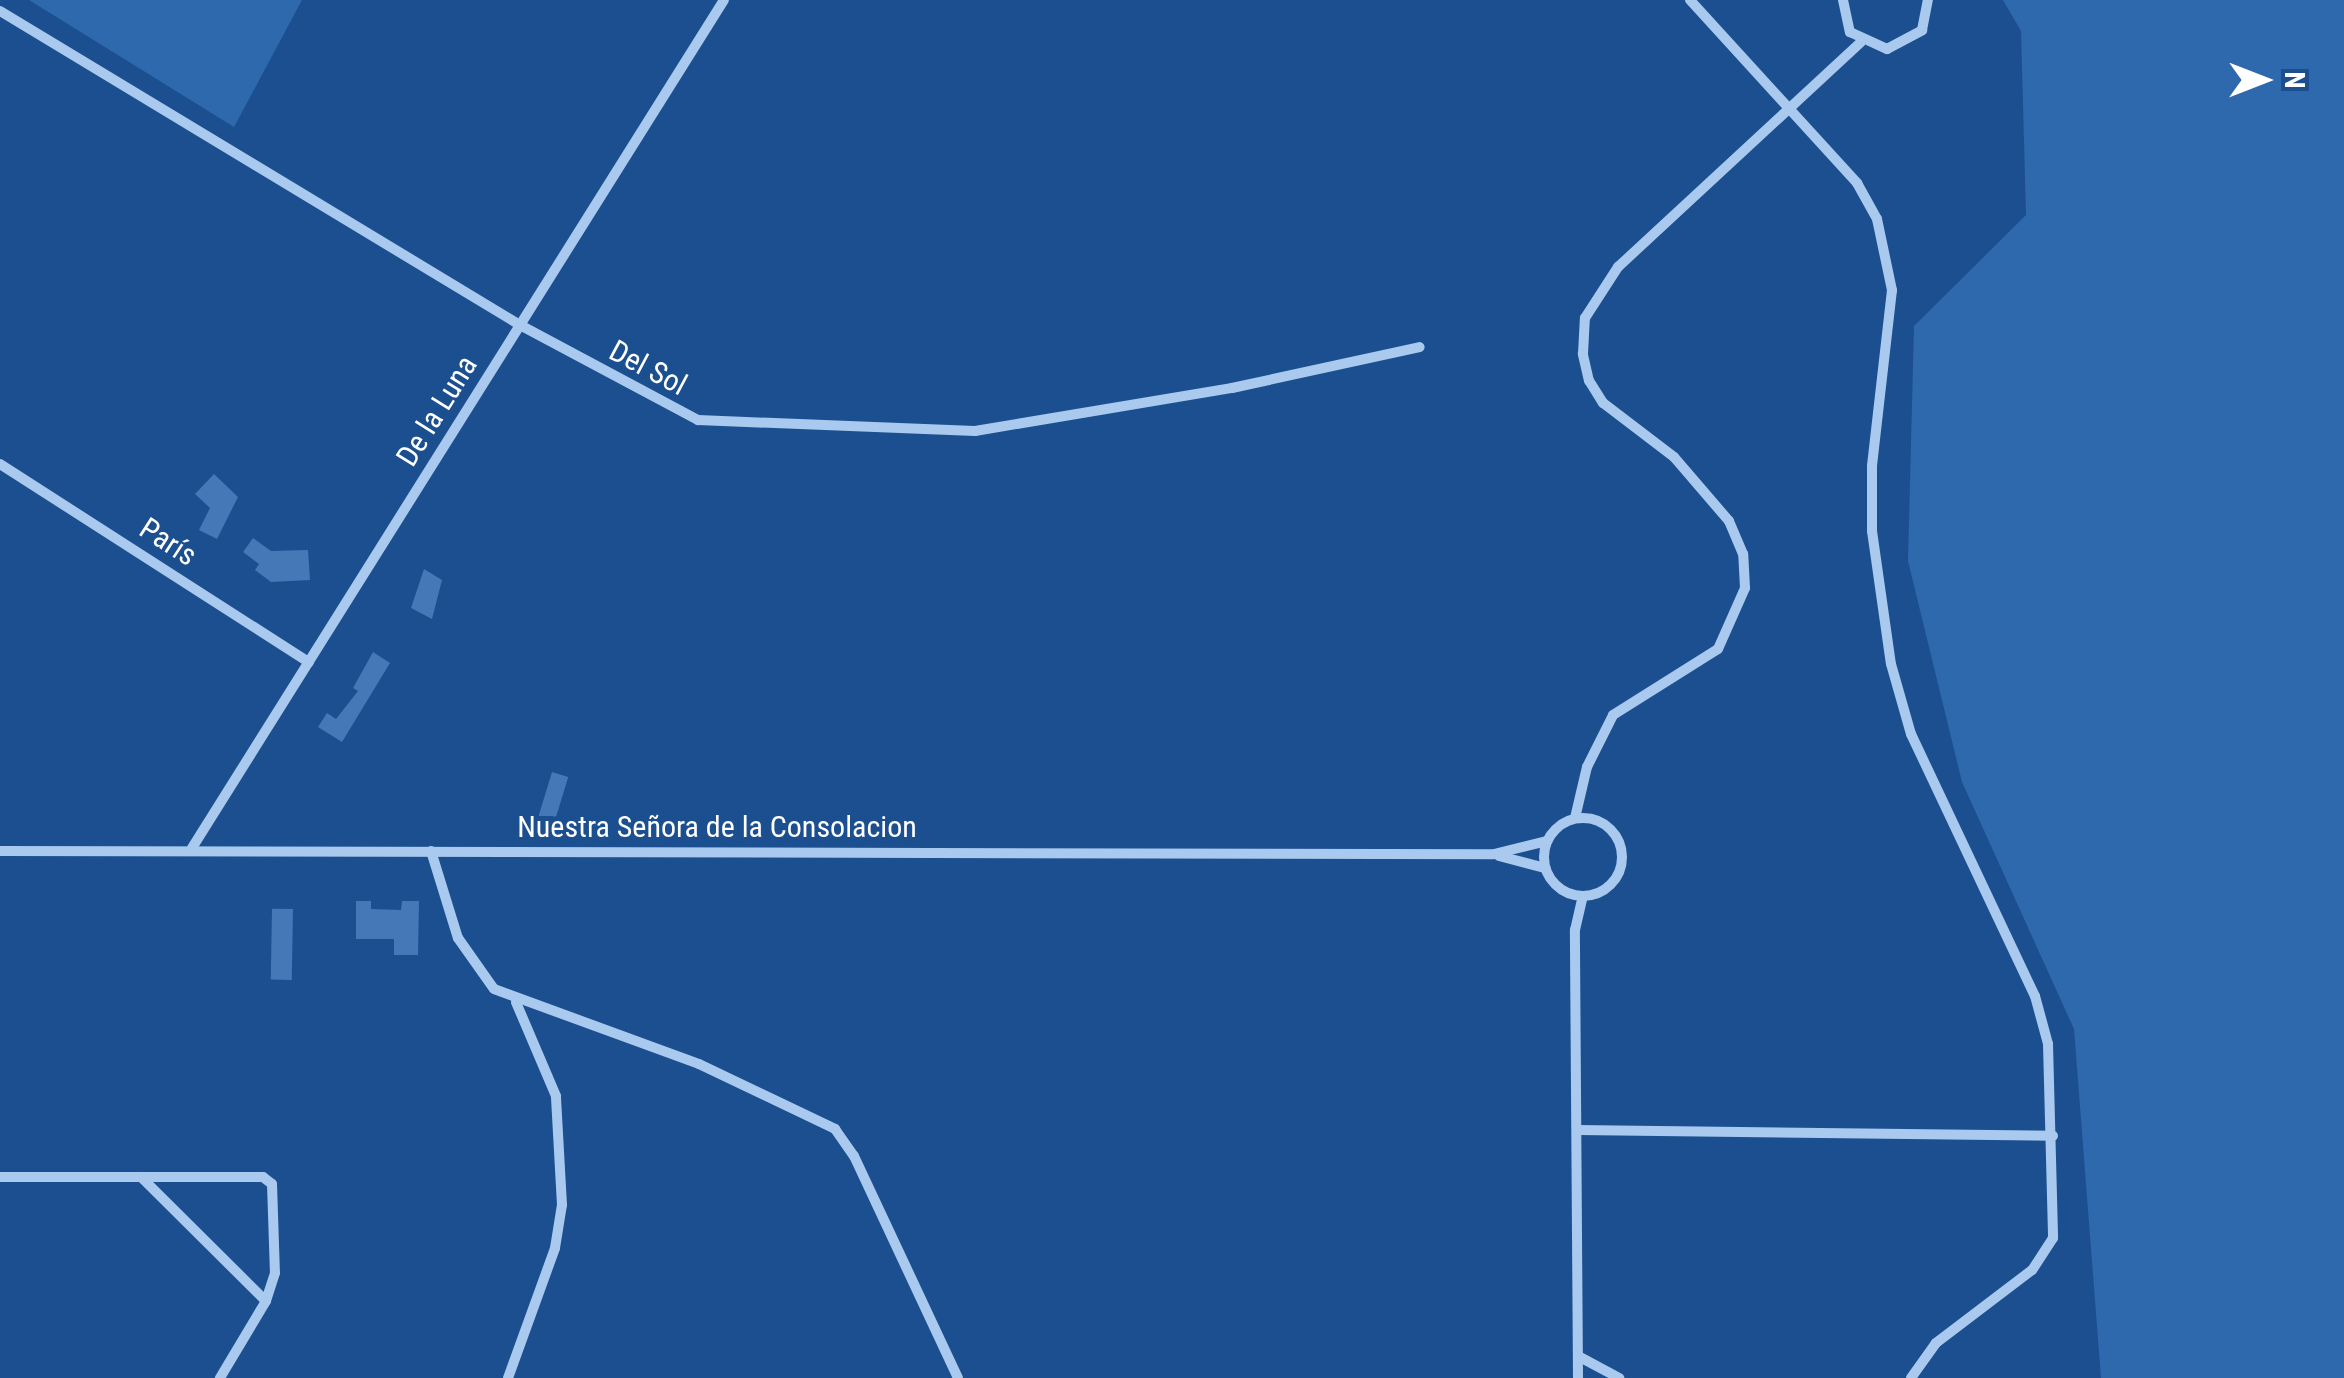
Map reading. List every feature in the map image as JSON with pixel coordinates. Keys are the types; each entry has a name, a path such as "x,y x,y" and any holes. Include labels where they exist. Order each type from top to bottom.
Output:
{"street":[{"name":"De la Luna","path":"192,848 724,0"},
{"path":"1690,0 1856,182 1888,254 1890,321 1872,466 1876,586 1911,734 2035,996 2048,1044 2053,1136 2052,1238 2046,1253 1951,1328 1911,1378"},
{"path":"1843,0 1844,18 1861,42 1887,50 1912,40 1927,17 1928,0"},
{"name":"Del Sol","path":"0,10 520,325 698,420 922,432 1053,420 1420,347"},
{"path":"1494,854 1547,841 1575,818 1587,767 1613,715 1718,649 1745,588 1743,554 1729,520 1674,457 1604,403 1589,381 1582,354 1585,318 1618,268 1861,42"},
{"name":"París","path":"0,464 309,662"},
{"path":"1547,841 1545,868 1558,888 1582,896 1607,888 1622,854 1601,822 1575,818"},
{"name":"Nuestra Señora de la Consolacion","path":"0,851 192,848 1494,854"},
{"path":"431,851 470,963 516,1002 699,1064 835,1129 854,1156 958,1378"},
{"path":"1494,854 1545,868"},
{"path":"1578,1378 1576,930 1582,896"},
{"path":"508,1378 555,1248 562,1205 556,1096 516,1002"},
{"path":"1577,1130 2053,1136"},
{"path":"0,1177 263,1177 272,1184 275,1272 266,1300 220,1378"},
{"path":"141,1177 266,1300"},
{"path":"1578,1356 1619,1378"}],"shaded area":[{"path":"29,0 302,0 234,127"},
{"path":"2003,0 2344,0 2344,1378 2101,1378 2074,1029 1962,782 1908,561 1914,326 2026,215 2021,31"}],"building":[{"path":"214,474 238,497 217,539 199,530 210,508 195,494"},
{"path":"253,538 271,551 308,550 310,580 271,582 255,570 259,564 243,552"},
{"path":"424,569 442,580 432,619 411,608"},
{"path":"373,652 390,663 342,742 318,727 327,713 336,719 358,691 353,688"},
{"path":"552,772 568,777 551,832 535,827"},
{"path":"356,901 371,901 371,909 401,910 402,901 419,901 418,955 394,955 394,939 356,939"},
{"path":"272,909 293,909 292,980 271,980"}]}
